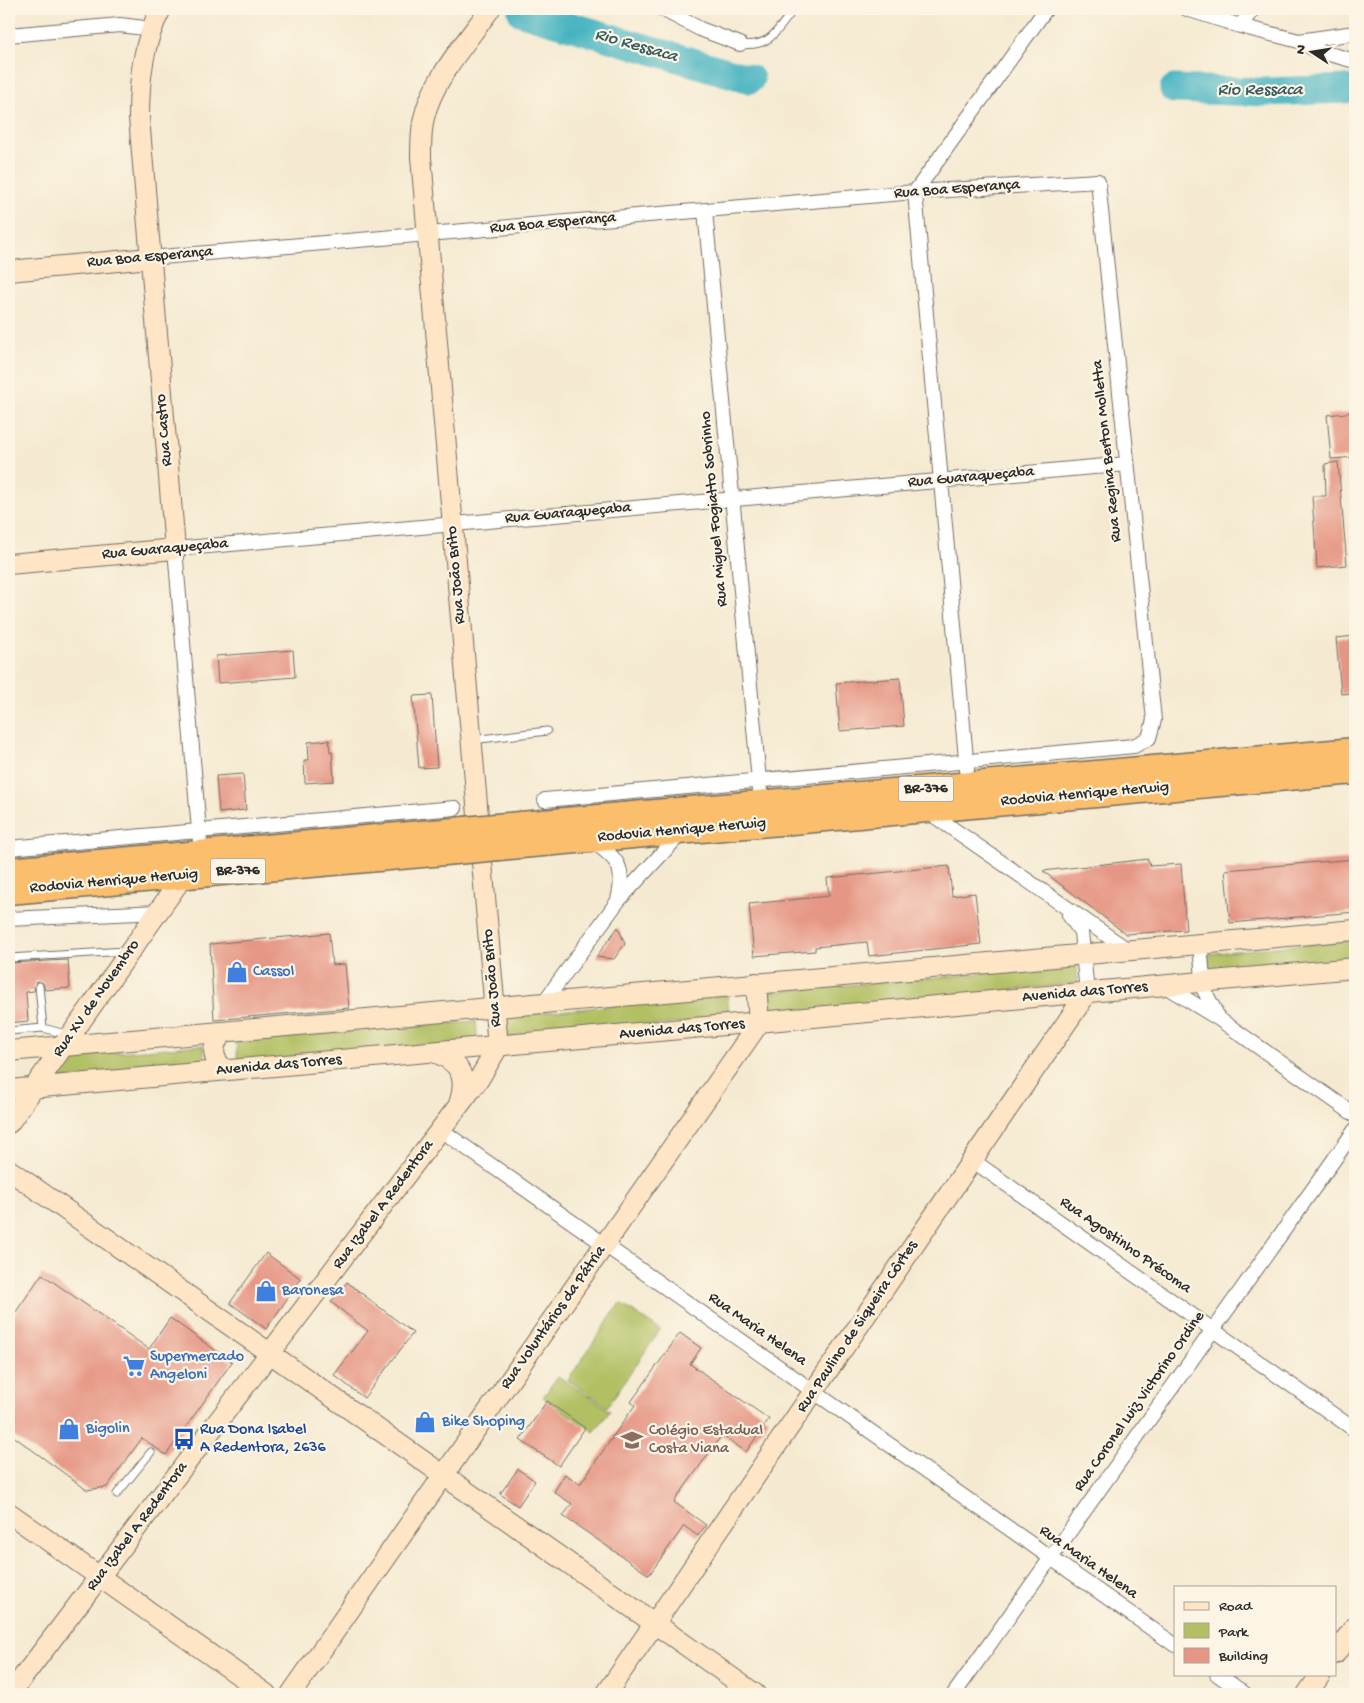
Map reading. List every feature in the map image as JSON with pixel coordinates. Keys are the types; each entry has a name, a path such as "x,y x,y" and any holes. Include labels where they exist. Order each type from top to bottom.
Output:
{"highway":[{"name":"Rodovia Henrique Herwig","path":"498,837 760,792 967,774 1355,751"},
{"name":"Rodovia Henrique Herwig","path":"9,871 200,842 462,829 498,837 589,839 1355,771"},
{"name":"Rodovia Henrique Herwig","path":"9,891 184,875 462,829"}],"main road":[{"name":"Rua Castro","path":"161,9 152,29 141,72 139,95 150,258 175,549"},
{"name":"Rua João Brito","path":"490,9 446,72 428,104 424,118 421,156 498,1047"},
{"name":"Rua Boa Esperança","path":"9,270 150,258"},
{"name":"Rua Guaraqueçaba","path":"9,564 175,549"},
{"name":"Rua XV de Novembro","path":"9,1123 184,875"},
{"path":"9,1051 67,1041 224,1033 495,1006 1355,930"},
{"name":"Avenida das Torres","path":"9,1090 1355,968"},
{"path":"756,983 759,1023"},
{"name":"Rua Paulino de Siqueira Côrtes","path":"606,1694 1087,993"},
{"path":"1042,997 1057,1004 1064,1019 1063,1027"},
{"name":"Rua Voluntários da Pátria","path":"291,1694 759,1023"},
{"path":"224,1033 216,1041 214,1053 218,1064 227,1070"},
{"name":"Rua Izabel A Redentora","path":"10,1694 458,1108 486,1070 498,1047"},
{"path":"434,1052 449,1059 460,1070 464,1080 464,1091 458,1108"},
{"path":"9,1170 755,1694"},
{"path":"9,1514 266,1694"},
{"path":"1336,1653 1355,1626"},
{"path":"1307,1694 1320,1676"}],"street":[{"path":"662,9 700,29 740,44"},
{"path":"967,774 915,192 1046,9"},
{"path":"1187,9 1240,26 1299,41 1318,51 1355,61"},
{"path":"1240,26 1253,9"},
{"path":"9,34 120,25 152,29"},
{"path":"1299,41 1355,33"},
{"name":"Rua Boa Esperança","path":"150,258 915,192 1098,181"},
{"name":"Rua Regina Berton Molletta","path":"967,774 1134,746 1149,738 1153,729 1098,181"},
{"name":"Rua Miguel Fogiatto Sobrinho","path":"705,211 760,792"},
{"name":"Rua Guaraqueçaba","path":"175,549 1127,464"},
{"name":"Rua Castro","path":"175,549 200,842"},
{"path":"545,800 760,792"},
{"path":"925,809 1128,950"},
{"path":"544,1002 618,901 684,830"},
{"path":"589,839 617,862 621,872 622,883 618,901"},
{"path":"9,848 200,842"},
{"path":"1061,905 1082,932 1087,993"},
{"path":"9,919 159,912"},
{"path":"1200,944 1202,982 1208,1002 1219,1020"},
{"path":"1165,986 1219,1020 1355,1116"},
{"name":"Rua Maria Helena","path":"440,1130 1174,1644"},
{"name":"Rua Coronel Luiz Victorino Ordine","path":"954,1694 1355,1130"},
{"name":"Rua Agostinho Précoma","path":"972,1160 1355,1430"},
{"path":"1220,1676 1245,1694"}],"lane":[{"path":"740,44 755,46 768,41 794,9"},
{"path":"472,740 547,732"},
{"path":"9,958 37,959 130,951"},
{"path":"39,986 42,1028"},
{"path":"9,1030 42,1028 67,1041"},
{"path":"117,1494 151,1452"}],"green space":[{"path":"1355,939 1355,961 1209,973 1207,954"},
{"path":"1077,965 1078,983 772,1016 770,992"},
{"path":"727,995 730,1019 503,1038 504,1016"},
{"path":"476,1021 478,1044 238,1065 236,1041"},
{"path":"203,1045 205,1067 56,1080 72,1056"},
{"path":"620,1303 660,1330 607,1407 568,1380"},
{"path":"558,1376 610,1411 594,1432 543,1397"}],"building":[{"path":"1355,412 1355,457 1331,459 1327,415"},
{"path":"1338,462 1347,565 1317,568 1312,496 1326,496 1325,464"},
{"path":"1355,636 1355,693 1341,694 1336,638"},
{"path":"293,650 295,677 218,683 216,656"},
{"path":"900,678 904,726 840,731 836,683"},
{"path":"432,695 437,767 419,768 413,696"},
{"path":"329,740 330,752 332,751 334,781 305,783 304,760 309,760 308,742"},
{"path":"243,774 246,810 219,813 216,776"},
{"path":"1148,859 1150,866 1181,864 1186,930 1126,934 1043,871"},
{"path":"1355,859 1355,912 1230,923 1225,870"},
{"path":"949,866 952,896 975,893 981,944 869,956 867,942 815,947 815,951 754,956 749,904 829,896 827,878"},
{"path":"618,927 625,944 614,959 596,957"},
{"path":"329,933 332,965 345,964 349,1008 214,1020 210,944"},
{"path":"68,960 70,988 45,990 43,983 36,981 34,991 26,992 28,1021 9,1023 9,963"},
{"name":"Baronesa","path":"266,1253 301,1279 266,1329 230,1303"},
{"name":"Supermercado Angeloni","path":"42,1274 149,1349 170,1318 232,1362 166,1455 142,1438 107,1487 87,1490 9,1433 9,1322"},
{"path":"347,1282 413,1333 364,1398 334,1375 368,1331 331,1302"},
{"path":"680,1333 701,1348 690,1364 769,1419 746,1452 722,1435 674,1502 706,1525 698,1536 684,1526 649,1575 563,1516 572,1504 554,1492 565,1474 580,1484 635,1405 631,1402"},
{"path":"547,1401 585,1428 559,1466 520,1440"},
{"path":"518,1469 535,1481 518,1506 500,1494"}],"waterway":[{"name":"Rio Ressaca","path":"522,12 750,79"},
{"name":"Rio Ressaca","path":"1174,89 1264,92 1346,89"}],"place":[{"name":"Cassol","path":"237,972"},
{"name":"Baronesa","path":"266,1291"},
{"name":"Supermercado Angeloni","path":"134,1366"},
{"name":"Bike Shoping","path":"425,1422"},
{"name":"Bigolin","path":"69,1429"},
{"name":"Rua Dona Isabel A Redentora, 2636","path":"184,1439"},
{"name":"Colégio Estadual Costa Viana","path":"632,1440"}]}
